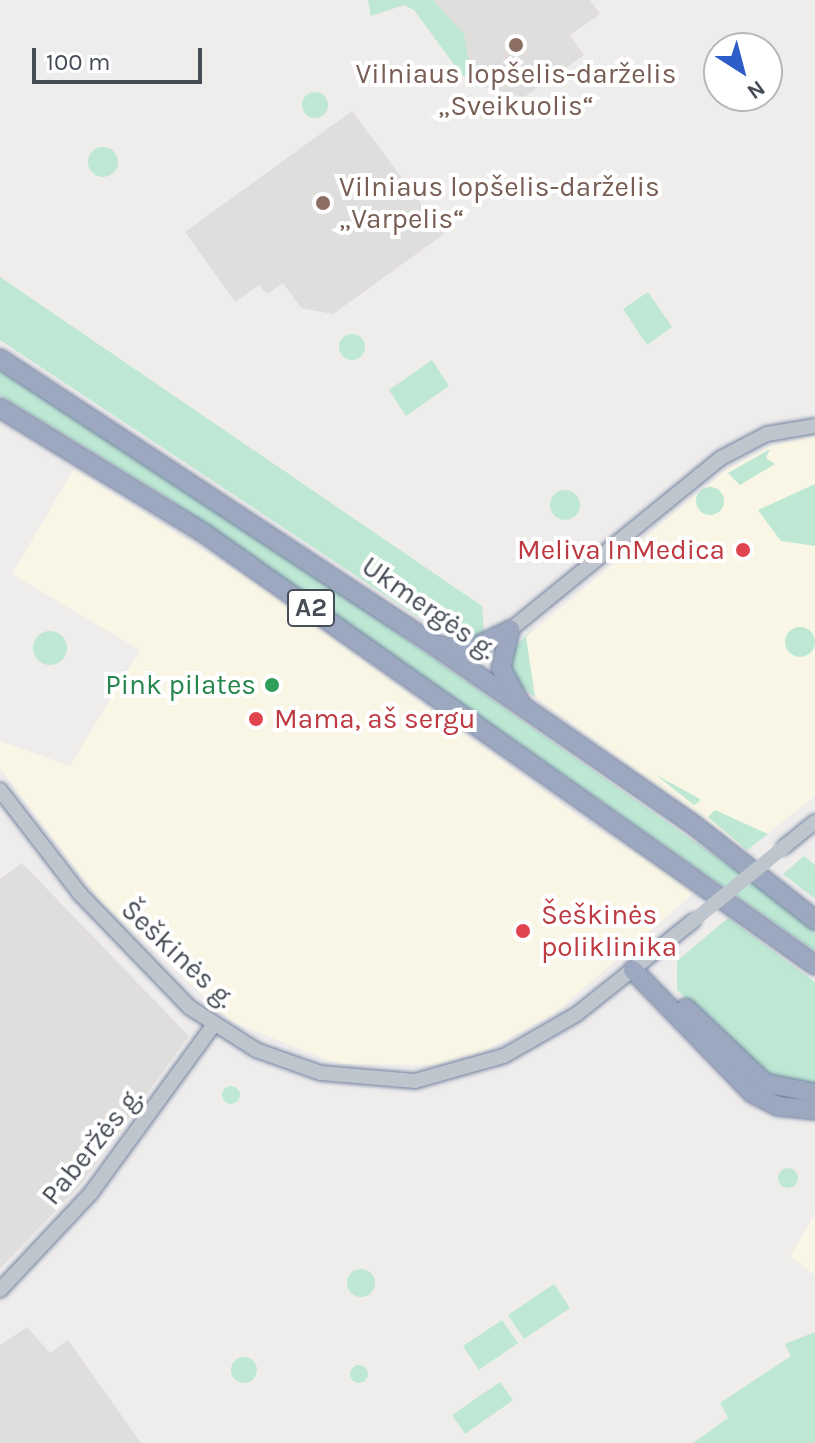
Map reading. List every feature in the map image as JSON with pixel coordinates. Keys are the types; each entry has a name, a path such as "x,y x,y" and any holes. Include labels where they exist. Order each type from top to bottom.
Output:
{"highway":[{"name":"Ukmergės g.","path":"0,359 434,645 524,707 815,920"},
{"name":"A2","path":"0,408 204,533 815,965"},
{"path":"434,645 468,650 510,630"},
{"path":"510,630 501,668 524,707"},
{"path":"637,966 765,1083 815,1093"},
{"path":"637,966 752,1093 777,1106 815,1110"}],"street":[{"path":"510,630 721,458 767,434 815,426"},
{"name":"Šeškinės g.","path":"0,790 89,904 213,1026 321,1073 415,1081 522,1048 637,966 815,822"},
{"name":"Paberžės g.","path":"0,1290 91,1193 213,1026"}],"shaded area":[{"name":"Vilniaus lopšelis-darželis „Sveikuolis“","path":"423,0 590,0 600,14 570,35 584,55 524,97 484,87"},
{"name":"Vilniaus lopšelis-darželis „Varpelis“","path":"352,111 444,234 333,314 301,308 283,283 267,294 259,285 235,302 185,232"},
{"path":"815,435 815,796 747,850 535,697 526,637 726,470 768,447"},
{"path":"74,469 260,586 589,824 696,891 555,1013 485,1051 435,1065 339,1064 232,1022 101,902 0,768 0,741 70,766 140,650 12,574"},
{"path":"22,863 189,1036 82,1183 0,1269 0,879"},
{"path":"815,1214 815,1275 790,1256"},
{"path":"27,1327 50,1353 68,1340 141,1443 0,1443 0,1345"}],"green space":[{"path":"368,0 433,0 464,34 468,57 487,77 476,87 461,74 414,10 404,5 371,16"},
{"path":"315,92 324,96 328,105 324,114 315,118 306,114 302,105 306,96"},
{"path":"103,147 114,151 118,162 114,173 103,177 92,173 88,162 92,151"},
{"path":"0,277 482,606 484,633 456,642 0,340"},
{"path":"648,292 672,327 647,345 623,309"},
{"path":"352,334 361,338 365,347 361,356 352,360 343,356 339,347 343,338"},
{"path":"432,360 449,386 406,416 389,390"},
{"path":"0,371 229,515 815,926 815,951 165,496 0,395"},
{"path":"770,449 766,458 775,464 740,485 728,473"},
{"path":"815,484 815,546 781,541 758,510"},
{"path":"710,487 720,491 724,501 720,511 710,515 700,511 696,501 700,491"},
{"path":"565,490 576,494 580,505 576,516 565,520 554,516 550,505 554,494"},
{"path":"535,626 526,637 535,697 518,685 505,657"},
{"path":"800,627 811,631 815,642 811,653 800,657 789,653 785,642 789,631"},
{"path":"50,631 62,636 67,648 62,660 50,665 38,660 33,648 38,636"},
{"path":"656,775 700,799 700,801 694,805"},
{"path":"715,810 768,834 747,850 708,817"},
{"path":"804,856 815,865 815,899 783,874"},
{"path":"728,918 815,982 815,1086 782,1084 761,1070 677,990 677,961"},
{"path":"231,1086 240,1095 231,1104 222,1095"},
{"path":"784,1168 792,1168 798,1178 792,1188 784,1188 778,1182 778,1174"},
{"path":"361,1269 371,1273 375,1283 371,1293 361,1297 351,1293 347,1283 351,1273"},
{"path":"554,1284 570,1308 524,1339 508,1315"},
{"path":"502,1320 518,1343 479,1370 463,1346"},
{"path":"815,1332 815,1443 693,1443 728,1418 720,1403 791,1356 785,1344"},
{"path":"244,1357 253,1361 257,1370 253,1379 244,1383 235,1379 231,1370 235,1361"},
{"path":"355,1365 363,1365 368,1374 366,1381 355,1383 350,1378 350,1370"},
{"path":"500,1382 513,1400 465,1434 452,1415"}],"place":[{"name":"Vilniaus lopšelis-darželis „Sveikuolis“","path":"516,45"},
{"name":"Vilniaus lopšelis-darželis „Varpelis“","path":"323,203"},
{"name":"Meliva InMedica","path":"743,550"},
{"name":"Pink pilates","path":"272,685"},
{"name":"Mama, aš sergu","path":"256,719"},
{"name":"Šeškinės poliklinika","path":"523,931"}]}
